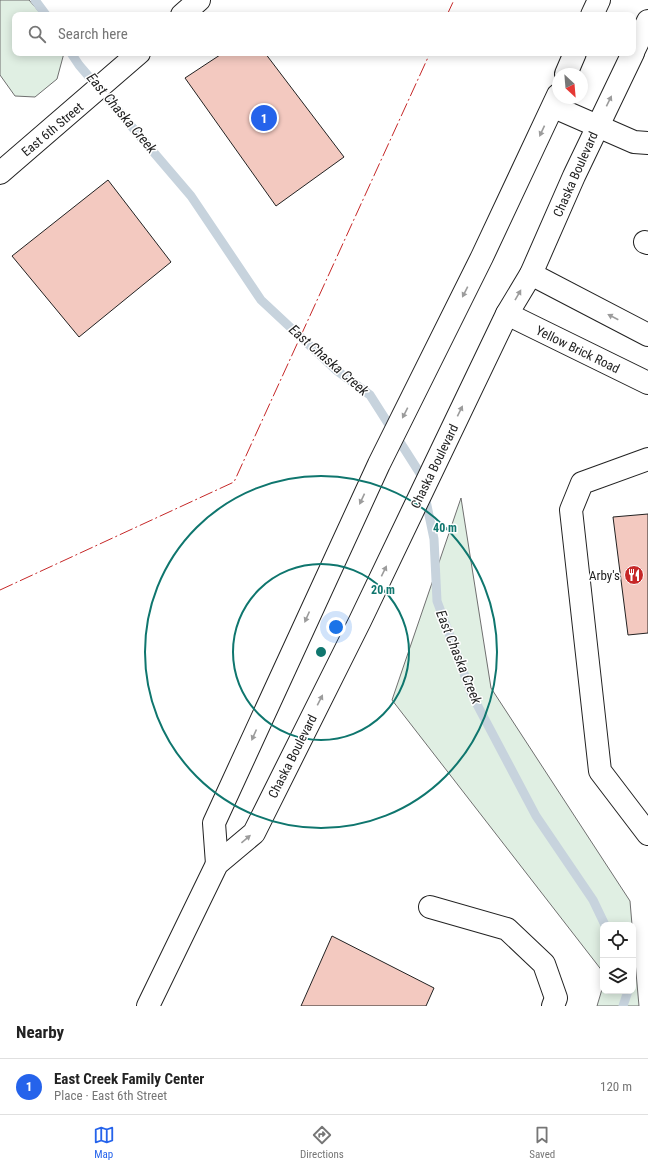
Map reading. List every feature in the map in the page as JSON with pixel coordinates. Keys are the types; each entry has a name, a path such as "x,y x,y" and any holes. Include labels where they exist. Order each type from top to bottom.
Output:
{"main road":[{"path":"185,12 199,0"},
{"path":"593,12 599,0"},
{"name":"Chaska Boulevard","path":"636,47 648,21"},
{"name":"East 6th Street","path":"0,173 136,56"},
{"path":"569,68 574,56"},
{"name":"Chaska Boulevard","path":"148,1006 216,864 254,833 508,314 530,274 632,56"},
{"name":"Chaska Boulevard","path":"216,864 214,823 379,464 482,257 555,104"},
{"path":"561,104 598,126 634,142 648,143"},
{"path":"530,274 648,335"},
{"name":"Yellow Brick Road","path":"508,314 648,383"},
{"path":"648,459 582,483 570,510 600,771 648,834"},
{"path":"430,907 507,929 544,964 556,998 553,1006"}],"green space":[{"path":"0,0 29,0 39,12 12,12 12,56 63,56 57,79 35,97 15,96 0,75"},
{"path":"461,498 491,688 630,901 632,922 600,922 600,968 392,700"},
{"path":"636,972 639,1006 597,1006 601,994 636,994"}],"building":[{"path":"218,56 267,56 344,157 276,206 185,78"},
{"path":"108,180 171,262 79,337 12,256"},
{"name":"Arby's","path":"648,514 648,633 628,635 613,517"},
{"path":"332,936 434,988 426,1006 301,1006"}],"waterway":[{"name":"East Chaska Creek","path":"35,0 44,12"},
{"name":"East Chaska Creek","path":"73,56 79,65 191,196 261,300 336,370 370,395 421,475 422,483"},
{"name":"East Chaska Creek","path":"425,496 434,539 437,601 472,695 536,816 593,900 604,922"},
{"name":"East Chaska Creek","path":"623,1006 627,994"}],"power":[{"path":"448,12 454,0"},
{"path":"0,590 234,482 429,56"}],"place":[{"name":"East Creek Family Center","path":"264,118"},
{"name":"Arby's","path":"634,575"}]}
